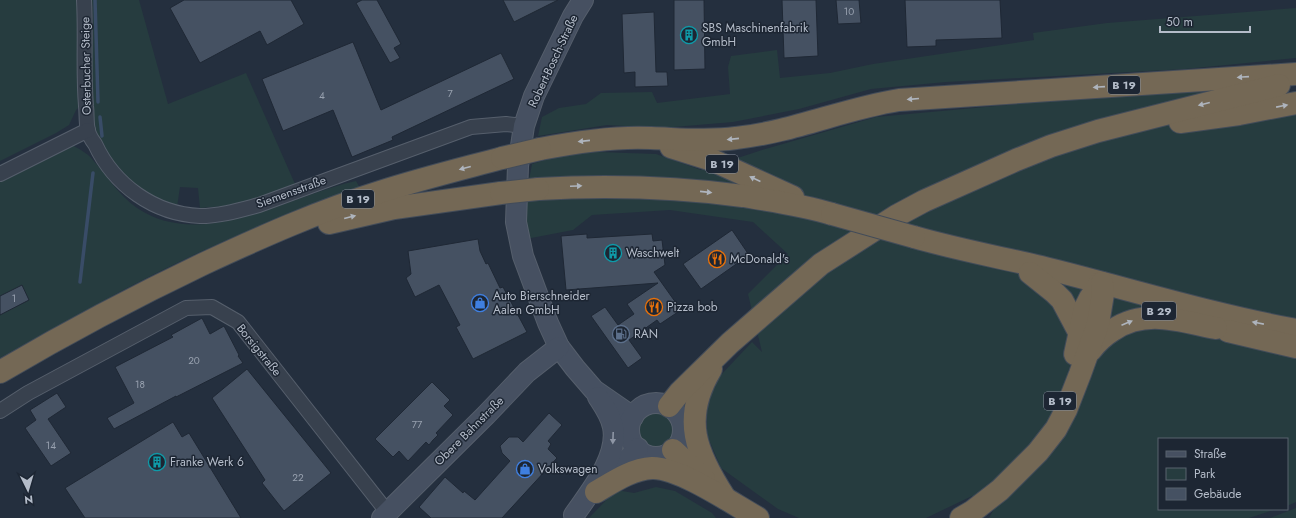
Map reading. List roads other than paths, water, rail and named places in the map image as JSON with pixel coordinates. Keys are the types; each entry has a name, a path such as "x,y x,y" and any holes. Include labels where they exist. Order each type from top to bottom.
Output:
{"highway":[{"name":"B 19","path":"0,372 161,284 241,245 289,225 357,200 418,180 540,149 583,141 623,138 718,140 754,136 797,127 869,106 899,100 1296,74"},
{"path":"669,406 680,392 730,344 821,264 884,223 924,201 1051,146 1098,131 1296,81"},
{"path":"1051,146 1080,139 1296,104"},
{"name":"B 19","path":"623,138 656,143 688,151 712,160 824,212"},
{"name":"B 19","path":"219,256 324,224 394,208 538,188 586,186 679,189 774,201 824,212 955,248 1040,267 1100,288 1252,322 1296,330"},
{"name":"B 19","path":"955,248 1030,273 1062,300 1079,332"},
{"name":"B 29","path":"1030,273 1100,288 1216,328 1296,347"},
{"name":"B 19","path":"1025,464 1041,440 1057,410 1070,373 1085,308 1100,288"},
{"name":"B 19","path":"961,518 973,511 1000,490 1047,441 1059,422 1073,393 1098,324 1100,288"},
{"path":"1087,356 1095,344 1106,334 1117,327 1138,318 1165,318 1216,328"},
{"path":"726,499 705,465 699,449 694,422 695,405 702,384 713,366 730,344"},
{"path":"673,450 726,499"},
{"path":"596,492 631,473 652,468 664,468 677,473 726,499 758,518"}],"street":[{"name":"Osterbucher Steige","path":"0,174 88,130 85,88 86,28 84,0"},
{"name":"Robert-Bosch-Straße","path":"583,0 554,54 534,96 524,126 518,166 516,222 523,256 548,323 559,347 594,390 633,417"},
{"name":"Siemensstraße","path":"88,130 100,157 117,178 137,195 178,214 200,216 232,212 259,205 471,127 506,124 524,126"},
{"name":"Borsigstraße","path":"0,411 28,393 186,308 212,307 238,322 385,515"},
{"name":"Obere Bahnstraße","path":"385,515 527,372 559,347"},
{"path":"572,516 606,463 614,443 611,418 594,390"},
{"path":"653,403 669,406 679,415 683,427 681,440 668,454 655,456 649,455 638,448 631,439 631,422 633,417 642,408 653,403"},
{"path":"572,516 638,448"}],"waterway":[{"path":"95,0 98,102"},
{"path":"100,117 102,136"},
{"path":"80,282 93,173"}],"place":[{"name":"SBS Maschinenfabrik GmbH","path":"689,35"},
{"name":"Waschwelt","path":"613,253"},
{"name":"McDonald's","path":"717,259"},
{"name":"Auto Bierschneider Aalen GmbH","path":"480,303"},
{"name":"Pizza bob","path":"654,307"},
{"name":"RAN","path":"621,334"},
{"name":"Franke Werk 6","path":"157,462"},
{"name":"Volkswagen","path":"525,469"}]}
